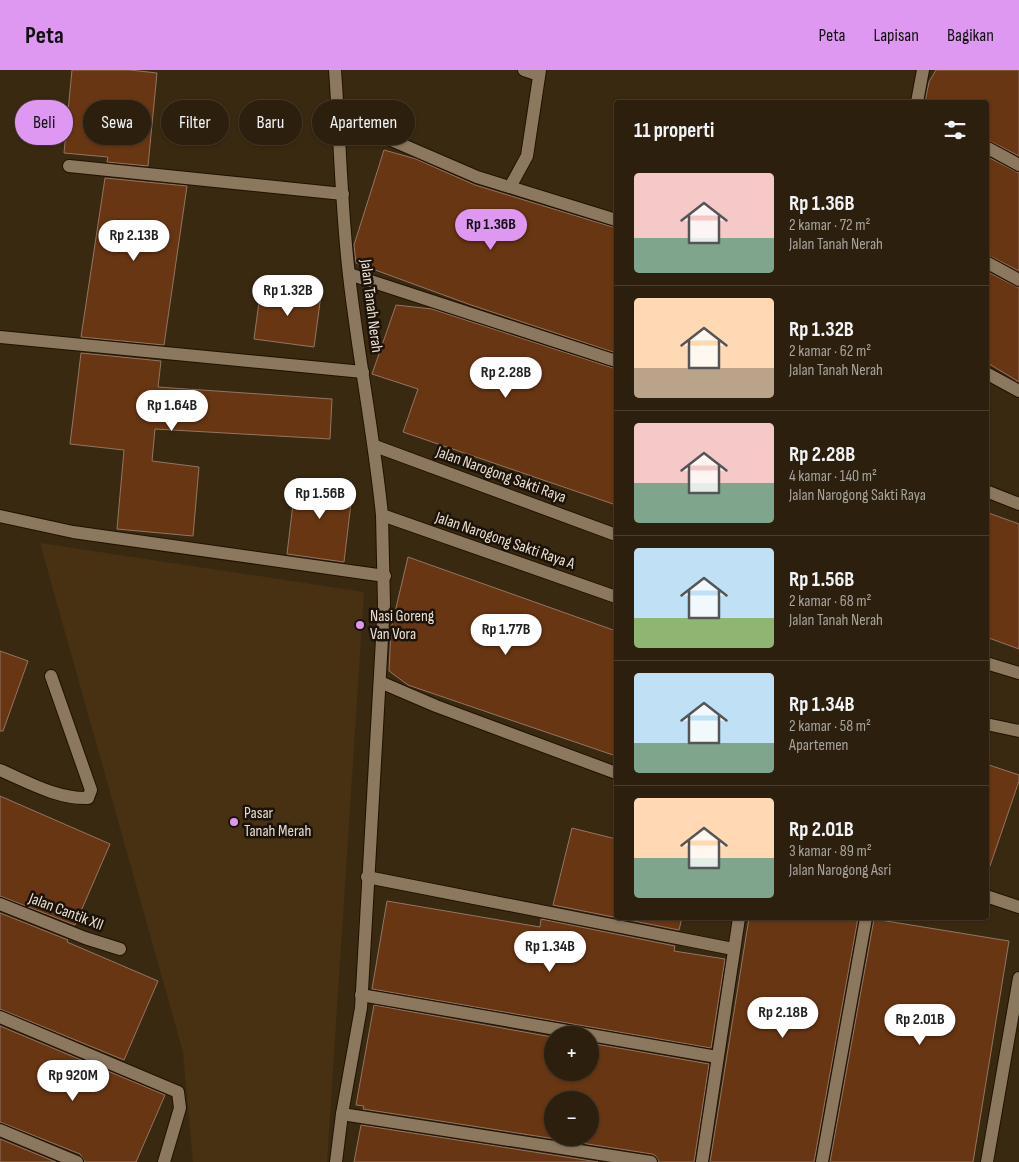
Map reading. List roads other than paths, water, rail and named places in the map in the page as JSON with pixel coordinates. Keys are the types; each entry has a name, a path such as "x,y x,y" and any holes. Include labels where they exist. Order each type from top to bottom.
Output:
{"street":[{"name":"Jalan Tanah Nerah","path":"336,70 337,100"},
{"path":"510,187 527,156 540,73 524,70"},
{"path":"917,100 923,70"},
{"name":"Jalan Tanah Nerah","path":"336,1162 361,995 380,682 384,576 382,516 375,446 349,274 340,145"},
{"path":"403,145 478,177 614,219"},
{"path":"989,149 1019,166"},
{"path":"68,166 343,194"},
{"path":"989,264 1019,280"},
{"path":"349,274 614,361"},
{"path":"0,337 363,372"},
{"path":"989,375 1019,391"},
{"name":"Jalan Narogong Sakti Raya","path":"375,446 614,534"},
{"path":"989,492 1017,499"},
{"path":"0,516 73,532 384,576"},
{"name":"Jalan Narogong Sakti Raya A","path":"382,516 614,596"},
{"path":"989,664 1019,673"},
{"path":"0,770 56,794 75,798 88,798 91,790 50,676"},
{"path":"380,682 436,706 614,772"},
{"path":"989,725 1019,732"},
{"path":"367,877 733,950"},
{"path":"989,897 1019,907"},
{"name":"Jalan Cantik XII","path":"0,904 85,938 120,949"},
{"path":"702,1162 739,920"},
{"path":"822,1162 866,920"},
{"path":"987,1162 1019,978"},
{"path":"361,995 717,1057"},
{"path":"0,1017 178,1092 180,1108 164,1162"},
{"path":"342,1114 651,1162"},
{"path":"0,1130 77,1162"}],"place":[{"name":"Nasi Goreng Van Vora","path":"360,625"},
{"name":"Pasar Tanah Merah","path":"234,822"}]}
